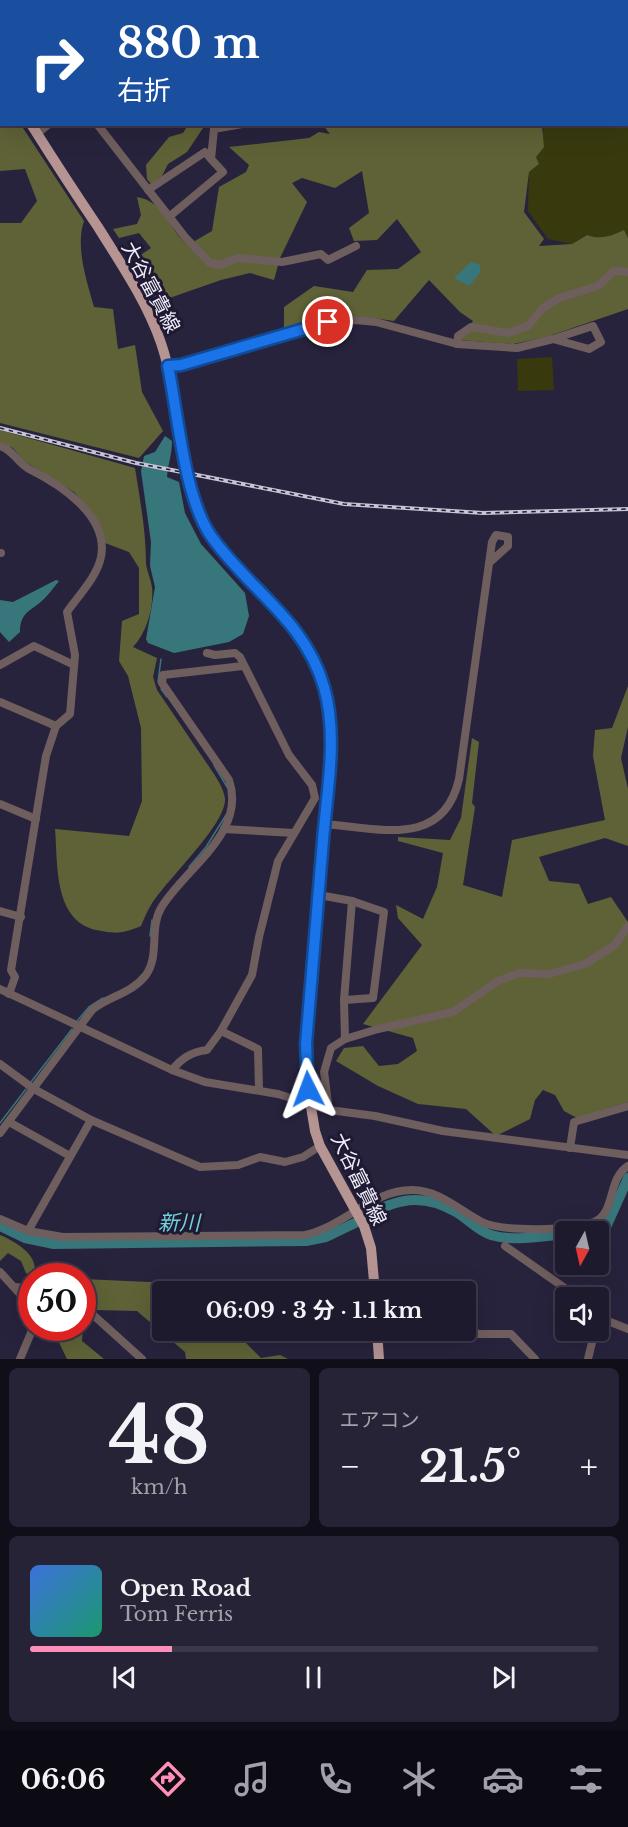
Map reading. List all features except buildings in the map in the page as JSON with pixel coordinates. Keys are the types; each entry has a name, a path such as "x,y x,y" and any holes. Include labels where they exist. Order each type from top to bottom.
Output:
{"main road":[{"name":"大谷富貴線","path":"34,129 131,280 155,326 168,366 188,474 200,514 210,535 297,631 314,662 324,687 330,734 306,1044 309,1103 320,1146 356,1211 371,1248 374,1281"},
{"path":"378,1341 379,1359"}],"street":[{"path":"99,126 148,190 210,262 220,265 238,258 282,262 321,254 328,260 356,246"},
{"path":"211,159 214,129 231,126"},
{"path":"148,190 205,152 223,172 170,216"},
{"path":"457,344 458,336 471,327 508,333 528,326 543,308 559,298 598,286 614,271 628,272"},
{"path":"168,366 181,365 312,326 337,322 376,322 457,344 517,348 593,326 601,342 589,349 553,339"},
{"path":"0,446 12,452 27,468 66,489 92,519 102,544 101,557 95,572 67,612 75,655 70,714 56,726 46,756 11,970 14,984 9,994"},
{"path":"324,824 408,829 432,824 446,813 455,797 459,779 489,563"},
{"path":"0,665 34,646 74,665"},
{"path":"172,1070 181,1060 195,1052 207,1050 221,1031 252,975 259,937 279,861 315,798 312,785 290,755 235,653 215,655 207,653"},
{"path":"0,1133 80,1026 100,1003 132,989 145,977 153,960 156,923 160,909 224,829 233,807 233,793 229,780 162,683 163,675 243,666"},
{"path":"0,702 56,726"},
{"path":"0,804 36,819"},
{"path":"224,829 294,833"},
{"path":"319,895 352,901 384,912 373,998 344,1000"},
{"path":"345,1039 344,1000 352,901"},
{"path":"0,911 21,917"},
{"path":"329,1110 324,1072 327,1057 331,1048 345,1039 453,1012 498,981 519,973 549,974 585,964 615,945 628,926"},
{"path":"0,989 172,1070 211,1084 259,1090 329,1110 375,1116 443,1131 628,1155"},
{"path":"221,1031 258,1049 259,1090"},
{"path":"0,1064 34,1089 91,1120 200,1167 238,1165 260,1158 285,1162 303,1157 320,1146"},
{"path":"570,1148 574,1122 628,1106"},
{"path":"28,1232 91,1120"},
{"path":"9,1122 70,1156"},
{"path":"0,1219 28,1232 63,1237 305,1235 325,1230 393,1192 414,1190 432,1194 457,1205 482,1222 501,1229 582,1225 596,1222 607,1210 616,1178 628,1166"},
{"path":"505,1246 563,1287"},
{"path":"0,1272 18,1291"},
{"path":"96,1318 142,1359"},
{"path":"609,1322 628,1329"},
{"path":"476,1333 511,1334 536,1359"},
{"path":"20,1359 28,1341"},
{"path":"588,1359 592,1341"}],"shaded area":[{"path":"0,126 22,126 84,221 81,253 94,307 113,309 118,349 135,345 142,392 163,431 139,458 0,423 0,223 21,223 37,201 25,169 0,171"},
{"path":"187,126 204,126 187,152 168,164 162,176 151,184 147,179 146,165 169,137 183,133"},
{"path":"324,126 542,126 544,147 536,157 539,164 529,172 524,212 544,239 539,246 572,244 587,235 606,237 624,230 628,238 628,309 546,337 513,344 459,340 473,321 460,312 429,280 394,321 339,316 314,320 284,329 284,307 314,286 353,292 367,270 398,269 421,252 397,219 377,240 354,241 349,228 369,213 362,171 335,188 302,178 292,183 307,202 280,258 274,280 250,273 221,280 158,302 132,261 151,248 139,233 119,238 113,229 137,224 141,215 137,197 154,204 188,245 212,231 219,187 246,172 249,165 229,147 309,138 319,132 330,134"},
{"path":"543,126 628,126 628,238 624,231 605,237 586,235 572,244 548,239 528,211 529,172 539,164 536,158"},
{"path":"471,262 480,265 480,273 469,286 454,278"},
{"path":"552,357 554,390 518,391 517,359"},
{"path":"0,430 135,468 144,528 146,564 152,595 151,611 146,627 133,647 157,658 153,677 157,690 214,774 225,799 223,810 216,823 158,895 141,926 124,932 96,930 82,924 72,915 60,888 55,829 129,836 142,801 141,728 128,676 119,661 122,621 139,614 139,568 129,552 105,543 94,516 74,492 24,461 13,448 0,443"},
{"path":"165,436 172,441 167,477 179,482 185,513 201,544 245,593 249,616 243,634 229,642 174,653 148,643 146,639 155,587 150,566 151,542 141,471 144,456 155,452"},
{"path":"56,580 59,581 46,597 24,615 20,632 9,642 0,632 0,600 13,602"},
{"path":"628,686 628,727 621,758 628,789 628,846 605,838 539,857 549,881 579,884 588,904 611,897 628,922 628,1102 577,1118 564,1111 555,1095 543,1090 535,1100 530,1119 496,1136 466,1109 418,1104 378,1086 336,1061 344,1048 363,1046 379,1066 398,1064 417,1051 413,1038 363,1024 422,945 398,918 396,905 423,919 437,887 443,853 398,841 398,837 450,840 461,818 472,738 479,742 472,803 475,807 463,885 502,897 512,840 605,820 593,756 595,730 612,728"},
{"path":"0,1235 26,1251 34,1263 22,1263 8,1253 0,1261"},
{"path":"96,1280 152,1282 152,1324 137,1311 96,1310"},
{"path":"58,1341 82,1341 104,1359 67,1359"},
{"path":"172,1341 244,1341 261,1358 280,1355 288,1359 186,1359 185,1352"}],"waterway":[{"path":"158,682 161,659"},
{"path":"161,689 167,697"},
{"path":"214,765 227,787"},
{"path":"189,867 206,847 226,815"},
{"path":"150,936 152,920"},
{"path":"77,1021 89,1007 103,998"},
{"path":"31,1082 72,1029"},
{"path":"0,1123 26,1089"},
{"name":"新川","path":"609,1221 628,1178"},
{"name":"新川","path":"364,1217 398,1202 420,1200 444,1206 491,1235 519,1238 555,1235"},
{"name":"新川","path":"0,1226 25,1238 54,1244 306,1241 326,1237 357,1222"}],"railway":[{"path":"0,428 136,463 344,504 483,513 628,509"}],"route":[{"path":"308,1089 306,1044 330,755 329,714 324,687 304,641 290,622 238,569 210,535 200,514 188,474 168,366 181,365 328,322"}]}
